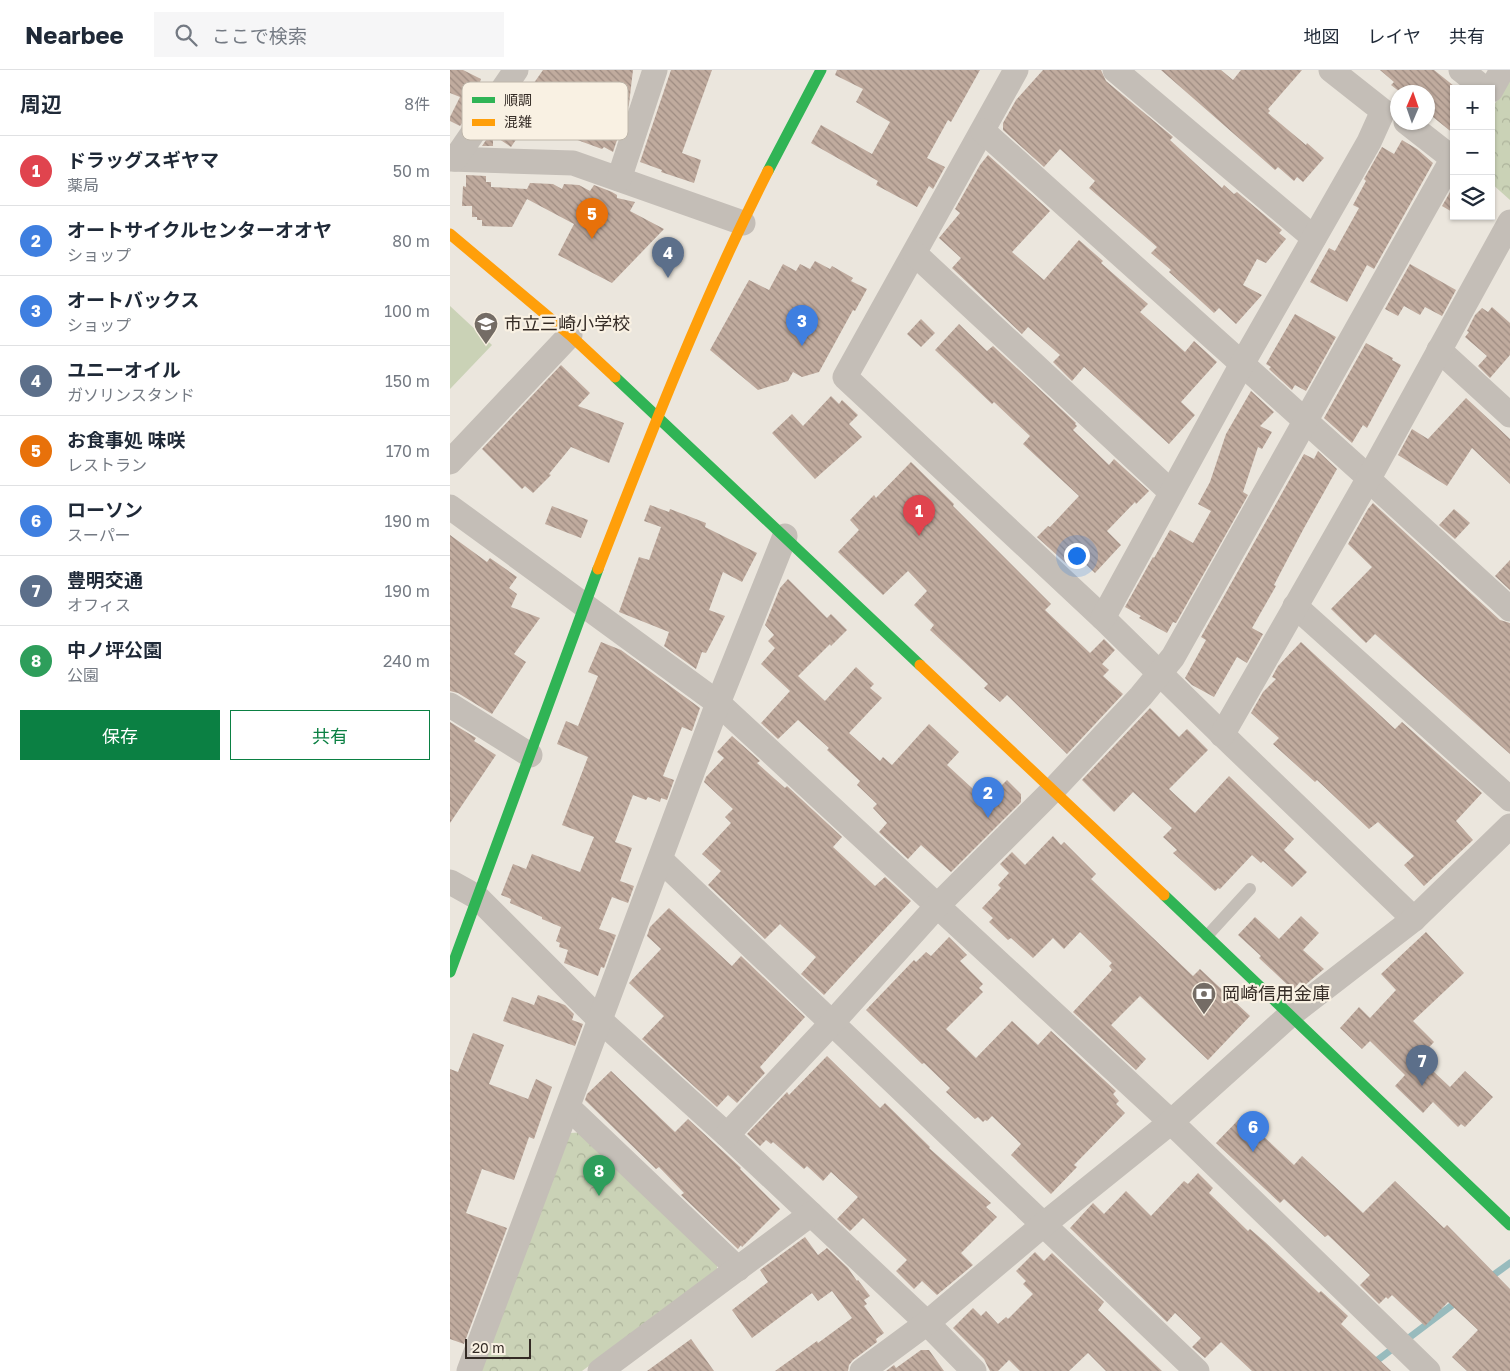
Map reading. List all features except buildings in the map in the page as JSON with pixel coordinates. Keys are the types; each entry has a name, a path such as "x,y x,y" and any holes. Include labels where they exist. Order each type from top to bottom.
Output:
{"street":[{"path":"508,82 516,70"},
{"path":"619,179 655,70"},
{"path":"450,972 584,604 657,416 743,222 799,109 821,70"},
{"path":"1016,70 845,377 1103,618 1414,919"},
{"path":"1115,70 1314,238"},
{"path":"1103,618 1242,364 1369,142 1390,113 1330,70"},
{"path":"1461,70 1480,85"},
{"path":"1494,85 1502,70"},
{"path":"1417,130 1450,155"},
{"path":"983,131 1306,420 1510,609"},
{"path":"453,159 466,140"},
{"path":"453,159 573,162 743,222"},
{"path":"727,1135 832,1023 938,905 1053,790 1141,696 1173,657 1450,162"},
{"path":"1222,735 1510,222"},
{"path":"450,234 570,335 657,416 1510,1225"},
{"path":"914,254 1171,492"},
{"path":"450,462 570,335"},
{"path":"1439,350 1510,415"},
{"path":"450,507 718,703 1171,1122 1428,1371"},
{"path":"469,1371 718,703 785,536"},
{"path":"1295,606 1510,799"},
{"path":"450,706 530,755"},
{"path":"862,1371 926,1323 1043,1225 1171,1122 1290,1015 1414,919 1510,826"},
{"path":"661,860 1197,1371"},
{"path":"450,882 477,898 601,1021 727,1135 926,1323 974,1371"},
{"path":"568,1107 738,1269"},
{"path":"600,1371 811,1214"},
{"path":"450,1364 458,1371"}],"lane":[{"path":"1207,936 1250,889"}],"green space":[{"path":"1510,76 1510,200 1495,187 1495,104"},
{"path":"450,306 492,345 450,389"},
{"path":"586,1132 717,1259 717,1272 582,1371 481,1371 570,1133"}],"waterway":[{"path":"1488,1279 1510,1263"},
{"path":"1410,1337 1459,1300"},
{"path":"1363,1371 1391,1350"}],"traffic: fast":[{"path":"768,171 821,70"},
{"path":"615,377 920,665"},
{"path":"450,972 598,569"},
{"path":"1164,895 1510,1225"}],"traffic: slow":[{"path":"598,569 699,318 768,171"},
{"path":"450,234 570,335 615,377"},
{"path":"920,665 1164,895"}],"place":[{"name":"お食事処 味咲","path":"592,239"},
{"name":"ユニーオイル","path":"668,278"},
{"name":"市立三崎小学校","path":"486,345"},
{"name":"オートバックス","path":"802,346"},
{"name":"ドラッグスギヤマ","path":"919,536"},
{"name":"オートサイクルセンターオオヤ","path":"988,818"},
{"name":"岡崎信用金庫","path":"1204,1015"},
{"name":"豊明交通","path":"1422,1086"},
{"name":"ローソン","path":"1253,1152"},
{"name":"中ノ坪公園","path":"599,1196"}]}
